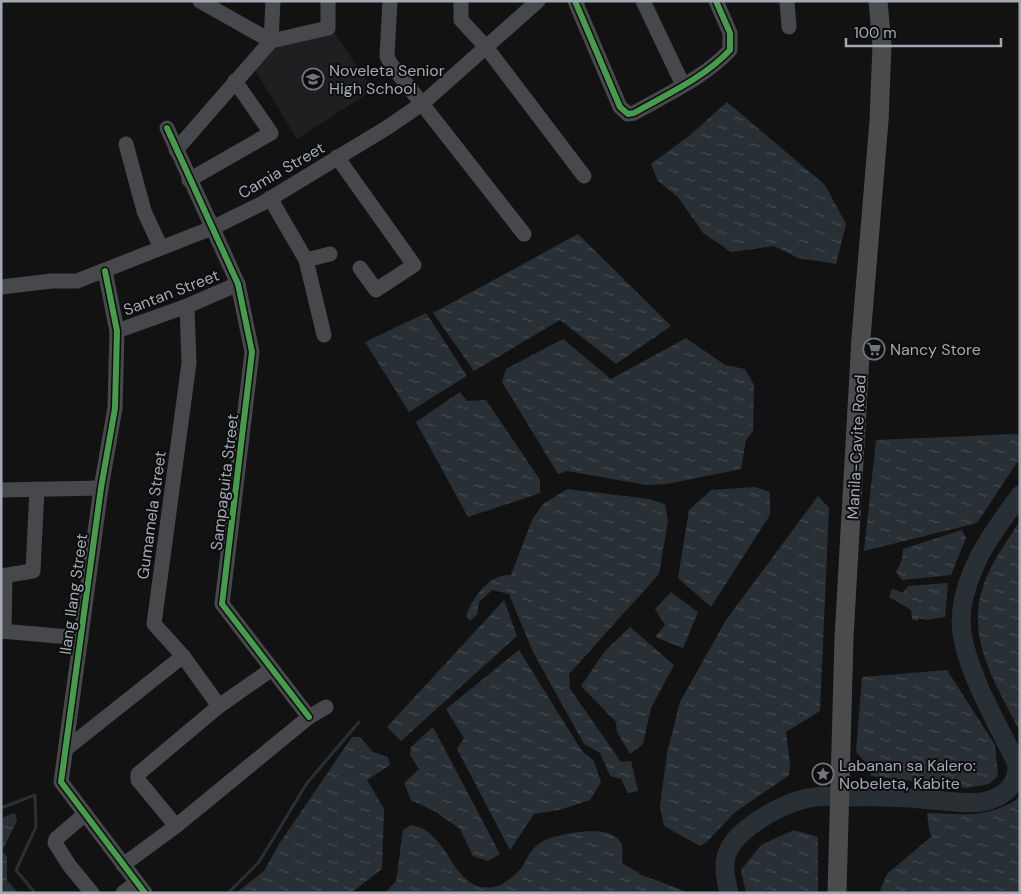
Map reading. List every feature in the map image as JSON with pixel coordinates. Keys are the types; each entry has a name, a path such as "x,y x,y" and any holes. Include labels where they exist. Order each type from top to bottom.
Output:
{"main road":[{"name":"Manila-Cavite Road","path":"837,893 843,668 861,338 880,111 882,45 878,1"}],"street":[{"path":"200,1 271,41"},
{"path":"271,41 273,1"},
{"path":"176,150 271,41 328,28 328,1"},
{"path":"390,1 387,56 524,234"},
{"path":"461,1 461,20 486,47 584,176"},
{"path":"575,1 623,112 634,113 684,85 719,62 730,50 730,33 716,1"},
{"path":"643,1 684,85"},
{"path":"787,1 789,27"},
{"name":"Camia Street","path":"1,287 52,281 77,281 212,228 270,198 388,127 423,103 486,47 528,4"},
{"path":"189,180 271,134 236,80"},
{"name":"Sampaguita Street","path":"167,128 189,180 238,284 252,352 222,604 309,717"},
{"path":"126,144 144,211 161,248"},
{"path":"337,157 414,265 376,290 360,268"},
{"path":"270,198 306,260 324,335"},
{"path":"306,260 330,254"},
{"name":"Ilang Ilang Street","path":"105,271 117,331 114,408 101,488 61,782 141,888"},
{"name":"Santan Street","path":"117,331 187,306 238,284"},
{"name":"Gumamela Street","path":"187,306 189,363 154,624 183,656 219,706"},
{"path":"37,488 33,571 3,576 3,631 81,638"},
{"path":"1,490 101,488"},
{"path":"66,749 183,656"},
{"path":"176,826 138,780 138,774 219,706 272,669"},
{"path":"123,865 176,826 309,717 326,707"},
{"path":"85,814 56,839 55,842 69,865 92,893"},
{"path":"123,893 141,888"}],"shaded area":[{"name":"Noveleta Senior High School","path":"332,29 373,90 297,139 253,67 273,46"}],"water":[{"path":"727,102 825,185 846,224 836,264 798,258 774,246 731,252 703,233 678,197 658,181 651,164 689,136"},
{"path":"578,234 671,326 616,364 560,320 474,371 433,313"},
{"path":"426,313 467,376 409,412 365,342"},
{"path":"686,338 725,365 745,369 754,385 753,431 746,440 741,469 667,484 646,485 567,471 558,474 502,382 506,369 563,339 611,379"},
{"path":"460,392 467,401 486,400 540,480 540,493 468,517 416,422"},
{"path":"1020,434 1020,458 977,523 864,551 876,440"},
{"path":"755,487 770,492 770,515 711,607 678,578 689,510 711,490"},
{"path":"567,489 649,499 665,504 668,521 659,574 569,674 570,689 621,762 631,761 638,791 628,793 621,779 610,776 600,753 584,744 533,652 509,594 492,590 479,602 477,615 470,621 466,616 473,601 483,588 496,578 511,575 532,520 543,504"},
{"path":"818,496 829,508 820,711 786,732 790,765 789,775 734,813 707,842 700,846 664,826 660,807 667,753 680,702 726,620"},
{"path":"1020,521 1020,732 991,675 984,656 979,636 978,616 981,596 988,574"},
{"path":"962,530 966,538 951,575 902,580 896,572 902,560 903,549"},
{"path":"948,583 945,617 926,620 919,618 917,621 912,619 911,610 889,597 892,589 903,593 908,586"},
{"path":"671,592 698,612 683,648 655,637 665,625 655,609"},
{"path":"504,600 517,636 401,741 387,727"},
{"path":"630,627 674,665 651,708 643,744 630,754 617,732 616,722 581,686 605,651"},
{"path":"519,650 582,751 594,761 601,782 590,800 559,810 534,814 510,850 457,749 464,738 446,709"},
{"path":"947,670 995,745 998,776 989,784 967,788 871,776 867,764 856,752 862,677"},
{"path":"433,727 500,854 488,861 473,856 460,829 436,812 411,800 404,783 419,769 410,755 411,747"},
{"path":"352,737 360,737 373,752 388,757 390,765 367,780 384,809 382,869 351,893 236,893 264,871 279,844"},
{"path":"1020,797 1020,893 879,893 887,874 932,836 929,830 927,813 975,814 997,809"},
{"path":"15,813 17,821 2,851 7,856 7,881 19,893 1,893 1,818"},
{"path":"411,825 424,830 435,838 459,872 469,881 480,887 494,887 509,879 520,870 534,848 540,843 566,834 588,831 607,833 617,838 620,841 623,852 622,863 642,875 690,893 385,893 396,881 403,830"},
{"path":"794,830 818,837 818,893 746,893 741,870 761,845"}],"waterway":[{"path":"729,893 725,872 726,856 729,848 740,834 756,822 789,804 819,796 891,797 974,803 1000,796 1013,783 1017,764 977,683 966,650 961,617 965,593 977,560 994,531 1020,495"},
{"path":"228,893 259,862 307,783 359,722"},
{"path":"1,808 35,795 36,827 16,870 35,893"}],"cycle path":[{"path":"575,1 620,107 628,114 634,113 697,77 730,50 730,33 716,1"},
{"path":"167,128 238,284 252,352 222,604 309,717"},
{"path":"105,271 117,331 115,408 101,488 61,782 145,893"}],"place":[{"name":"Noveleta Senior High School","path":"313,79"},
{"name":"Nancy Store","path":"874,349"},
{"name":"Labanan sa Kalero: Nobeleta, Kabite","path":"823,774"}]}
